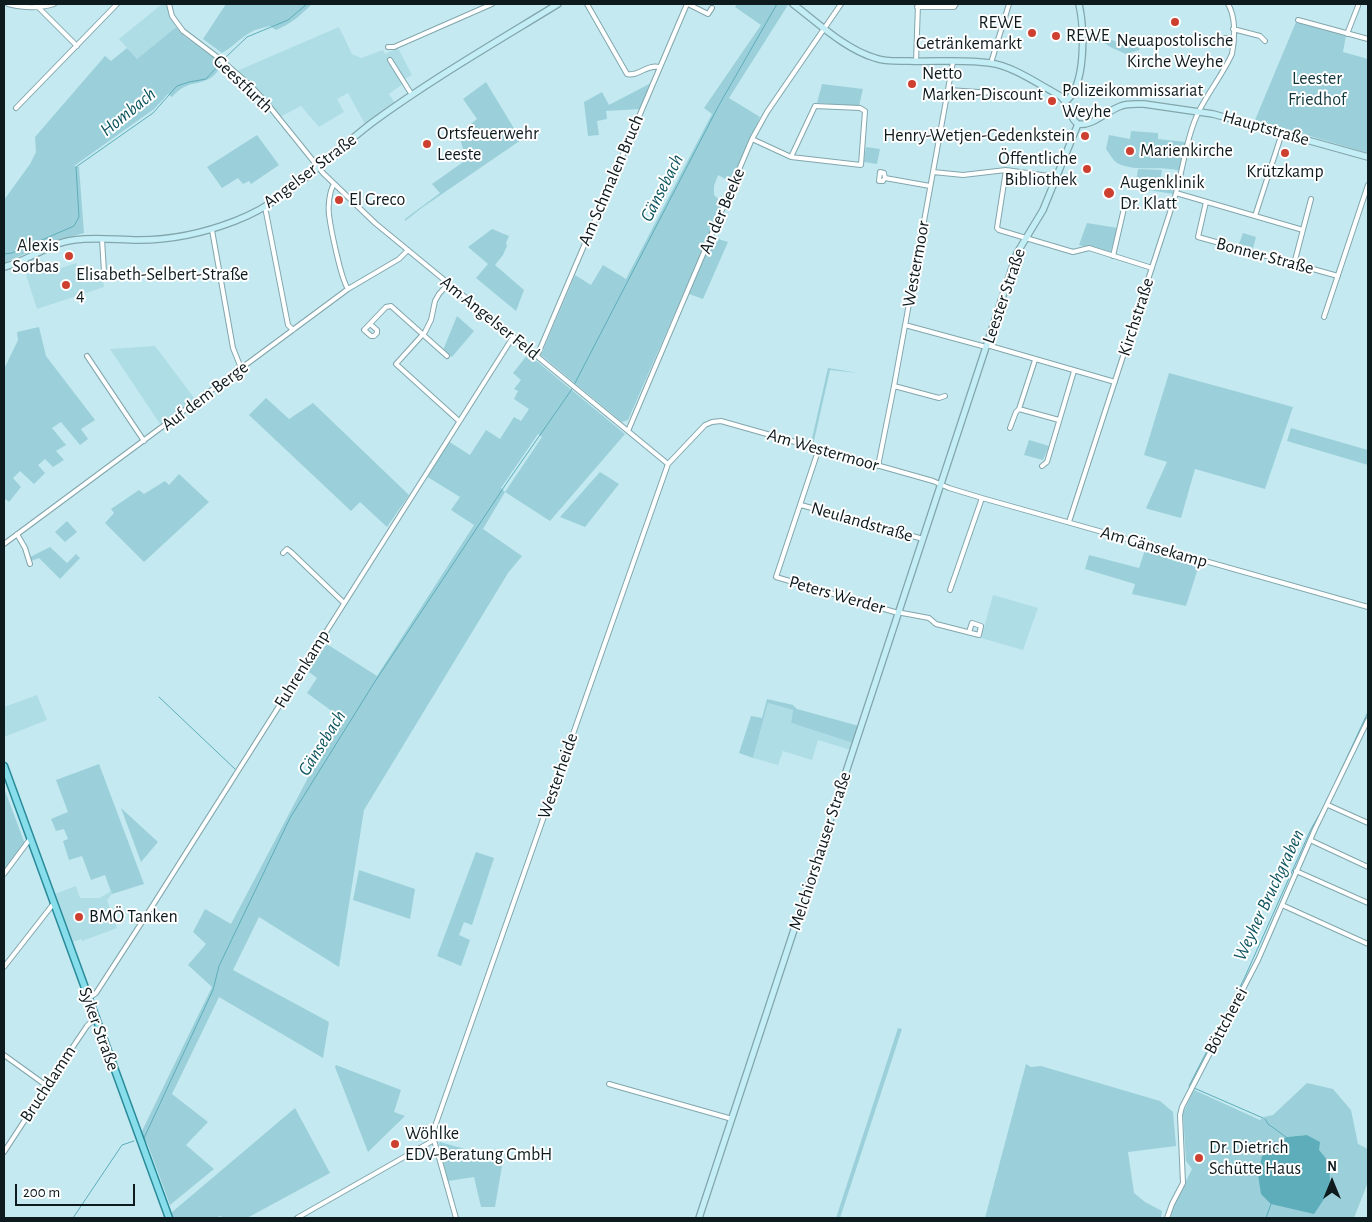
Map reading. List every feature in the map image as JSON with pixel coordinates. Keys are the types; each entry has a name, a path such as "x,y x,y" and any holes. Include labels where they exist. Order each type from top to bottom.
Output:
{"main road":[{"name":"Angelser Straße","path":"4,267 56,244 73,240 169,238 212,230 237,221 285,193 372,123 412,95 558,4"},
{"path":"793,4 846,44 866,55 885,61 991,63 1029,79 1055,93 1065,102 1073,119 1078,124"},
{"path":"1065,102 1075,91 1080,72 1082,31 1079,4"},
{"name":"Hauptstraße","path":"1078,124 1090,123 1115,108 1126,104 1144,104 1199,111 1368,157"},
{"name":"Leester Straße","path":"941,484 1017,253 1043,210 1078,124"},
{"name":"Melchiorshauser Straße","path":"699,1218 941,484"},
{"name":"Syker Straße","path":"4,766 168,1218"}],"street":[{"path":"8,4 20,7 54,4"},
{"path":"16,108 117,4"},
{"name":"Geestfurth","path":"169,4 172,16 183,32 222,60 265,101 318,167"},
{"path":"388,48 492,4"},
{"path":"587,4 627,74 631,75 649,67 659,67"},
{"path":"688,4 708,14 712,8"},
{"name":"Am Schmalen Bruch","path":"537,356 659,67 688,4"},
{"name":"An der Beeke","path":"628,431 752,139 767,112 841,4"},
{"path":"916,62 917,6 954,7 956,4"},
{"path":"991,63 1009,4"},
{"path":"1143,41 1234,38 1232,12 1228,4"},
{"path":"1347,34 1358,4"},
{"path":"39,6 77,46"},
{"path":"1298,20 1368,40"},
{"path":"1233,29 1260,36 1265,41"},
{"name":"Kirchstraße","path":"1069,522 1176,194 1189,138 1199,111 1232,54 1234,38"},
{"path":"390,60 412,95"},
{"name":"Westermoor","path":"878,466 953,62"},
{"path":"948,90 1009,94"},
{"path":"752,139 791,157 861,165 865,110 860,108 815,106 791,157"},
{"path":"1255,216 1282,133"},
{"name":"Am Angelser Feld","path":"318,167 334,184 448,284 668,464"},
{"path":"933,172 963,175 1006,170 1056,177"},
{"path":"1006,170 997,228 999,230 1073,252 1088,248 1152,268"},
{"path":"885,178 930,186"},
{"path":"334,184 330,196 329,214 342,275 348,289"},
{"path":"1324,317 1368,184"},
{"path":"1176,194 1303,230"},
{"path":"1294,264 1311,199"},
{"name":"Bonner Straße","path":"1206,202 1198,237 1338,276"},
{"path":"1113,256 1126,204"},
{"path":"265,206 288,325 293,330"},
{"path":"212,230 233,348 241,368"},
{"path":"102,239 104,272"},
{"name":"Auf dem Berge","path":"4,544 348,289 399,259 408,250"},
{"path":"448,284 439,294 431,320 422,335 396,364 459,422"},
{"path":"370,324 386,307 391,306 447,356"},
{"path":"905,325 1114,382"},
{"name":"Fuhrenkamp","path":"88,998 96,993 513,337"},
{"path":"88,356 144,441"},
{"path":"1010,428 1019,409 1034,360"},
{"path":"1042,466 1047,462 1074,371"},
{"path":"894,386 939,398 945,396"},
{"path":"1019,409 1059,420"},
{"name":"Am Westermoor","path":"705,425 721,421 941,484"},
{"name":"Westerheide","path":"434,1140 434,1129 668,464 705,425"},
{"path":"801,504 819,448"},
{"name":"Am Gänsekamp","path":"941,484 982,498 1368,607"},
{"path":"950,590 982,498"},
{"name":"Neulandstraße","path":"801,504 923,539"},
{"name":"Peters Werder","path":"801,504 776,577 902,613 929,618 936,624 969,632"},
{"path":"17,534 30,564"},
{"path":"283,553 287,549 344,603"},
{"name":"Böttcherei","path":"1167,1218 1183,1183 1180,1115 1182,1107 1258,960 1296,870 1368,720"},
{"path":"1328,805 1368,823"},
{"path":"4,874 30,839"},
{"path":"1310,840 1368,867"},
{"path":"1296,870 1368,903"},
{"path":"4,967 54,903"},
{"path":"1282,905 1368,944"},
{"name":"Bruchdamm","path":"4,1152 87,1026 95,1018"},
{"path":"4,1055 47,1086"},
{"path":"610,1084 732,1118"},
{"path":"297,1218 434,1140 456,1218"}],"shaded area":[{"path":"162,4 166,4 169,15 176,27 137,59 119,39"},
{"path":"339,27 352,54 361,58 383,50 385,54 398,48 412,75 403,80 404,83 389,94 395,103 365,124 348,93 337,99 344,112 319,127 301,106 282,116 278,121 261,101 233,75 239,70"},
{"name":"Elisabeth-Selbert-Straße 4","path":"42,260 49,272 76,263 84,283 102,276 104,287 37,309 26,275 28,268"},
{"path":"155,346 195,399 160,424 110,349"},
{"path":"993,595 1038,608 1023,650 981,638"},
{"path":"37,695 47,720 4,737 4,707"},
{"path":"768,703 793,710 791,723 853,743 851,750 818,740 812,760 783,751 778,765 753,758"},
{"path":"76,886 80,898 100,898 111,891 112,894 107,900 117,928 82,941 81,939 73,942 55,894"},
{"path":"1307,1135 1320,1142 1319,1150 1329,1162 1330,1183 1326,1196 1314,1214 1271,1204 1261,1194 1258,1174 1262,1156 1286,1137"}],"green space":[{"path":"226,4 312,4 286,25 276,30 270,26 253,31 222,53 203,39"},
{"path":"737,4 788,5 729,98 760,117 731,182 718,175 714,186 714,195 723,203 628,420 622,422 541,355 575,275 591,285 603,265 626,279 712,114 704,108 761,25 735,7"},
{"name":"Leester Friedhof","path":"1296,22 1346,35 1343,52 1368,59 1368,153 1255,120"},
{"path":"176,27 184,36 222,64 217,71 207,80 188,85 172,97 168,94 154,109 74,166 79,167 84,233 52,242 4,263 4,200 30,164 36,152 35,137 105,56 111,61 127,48 137,59"},
{"path":"1087,36 1110,40 1118,44 1140,47 1139,50 1126,54 1103,42 1087,42"},
{"path":"486,82 521,140 405,221 405,219 440,193 432,184 466,160 459,134 477,119 463,99"},
{"path":"651,83 640,109 606,111 607,119 597,121 599,135 588,136 584,102 602,92 609,105"},
{"path":"822,84 863,89 859,106 817,103"},
{"path":"1131,131 1158,133 1158,139 1186,142 1185,155 1180,171 1165,168 1133,168 1117,163 1106,149 1109,135 1130,139"},
{"path":"257,135 279,165 251,184 249,181 243,184 238,178 222,188 207,167"},
{"path":"866,147 880,149 877,164 864,162"},
{"path":"1138,169 1162,170 1160,183 1176,187 1174,194 1135,188"},
{"path":"1087,223 1118,228 1110,253 1079,245"},
{"path":"492,229 509,236 503,255 495,265 524,290 516,311 476,278 488,264 468,247"},
{"path":"1243,233 1256,237 1253,248 1239,244"},
{"path":"712,237 728,242 703,299 689,294"},
{"path":"457,316 474,331 452,357 443,350"},
{"path":"39,327 46,356 95,420 81,429 88,439 80,445 61,422 52,428 66,445 56,451 64,460 53,467 45,459 38,465 45,473 34,484 20,471 13,478 21,487 9,502 4,498 4,369 18,340 17,332"},
{"path":"528,354 625,434 550,521 505,492 483,529 522,556 508,573 364,810 339,967 259,917 233,970 329,1022 323,1058 219,997 172,1094 208,1122 186,1145 214,1169 170,1205 148,1145 141,1133 212,987 188,965 206,944 193,932 205,909 231,924 340,717 307,693 317,678 305,669 322,641 377,676 474,525 451,510 460,497 426,476 448,441 470,455 486,430 500,439 514,417 521,421 529,409 514,399 518,391 514,389 521,380 513,373","holes":["538,434 542,437 505,492 501,488"]},
{"path":"828,368 858,373 830,370 813,445 811,443"},
{"path":"1169,373 1293,407 1265,489 1195,469 1181,518 1146,508 1167,462 1144,455"},
{"path":"266,398 289,419 313,403 409,495 387,527 360,502 351,511 249,415"},
{"path":"1291,428 1368,450 1368,465 1287,441"},
{"path":"1029,440 1049,446 1043,460 1024,455"},
{"path":"600,472 619,484 585,527 560,517"},
{"path":"179,474 209,502 144,562 105,523 114,513 111,509 139,490 144,494 165,481 169,485"},
{"path":"67,521 77,532 65,542 55,532"},
{"path":"50,547 67,563 76,554 80,558 60,579 39,558 31,561 30,557"},
{"path":"1146,547 1200,562 1186,606 1132,594 1135,584 1085,569 1089,555 1139,568"},
{"path":"767,699 793,705 797,709 859,726 853,743 791,723 793,710 768,703 753,758 739,753 751,716 762,718"},
{"path":"99,764 144,884 112,894 105,875 91,880 82,856 69,860 63,841 68,839 64,829 56,831 51,819 68,812 56,780"},
{"path":"4,788 25,844 4,871"},
{"path":"121,808 158,842 141,862"},
{"path":"476,852 494,858 472,925 464,922 459,935 470,940 461,966 437,956"},
{"path":"359,870 415,889 410,919 353,900"},
{"path":"898,1028 902,1029 840,1218 836,1218"},
{"path":"1026,1064 1031,1067 1041,1066 1160,1101 1173,1112 1176,1146 1128,1152 1134,1193 1145,1202 1162,1211 1161,1218 985,1218"},
{"path":"336,1065 401,1090 394,1112 405,1116 368,1152 335,1067"},
{"path":"1307,1083 1333,1089 1351,1110 1358,1144 1368,1149 1368,1182 1354,1218 1170,1218 1174,1205 1192,1169 1186,1161 1183,1113 1194,1090 1260,1120 1273,1115","holes":["1307,1135 1319,1142 1319,1150 1262,1156 1286,1137"]},
{"path":"295,1108 330,1173 247,1218 222,1218 221,1216 215,1218 173,1218 171,1213"},
{"path":"440,1142 503,1160 495,1207 481,1207 474,1177 448,1181"}],"waterway":[{"name":"Hombach","path":"4,254 12,253 74,226 79,217 76,167 153,113 177,86 206,79 247,37 288,20 307,4"},
{"name":"Gänsebach","path":"574,385 719,105 777,4"},
{"name":"Gänsebach","path":"144,1138 213,990 219,966 290,818 374,683 508,481 572,389"},
{"path":"159,697 235,769"},
{"name":"Weyher Bruchgraben","path":"1336,781 1368,712"},
{"name":"Weyher Bruchgraben","path":"1189,1086 1244,979 1311,829 1322,810"},
{"name":"Weyher Bruchgraben","path":"1194,1088 1263,1118"},
{"name":"Weyher Bruchgraben","path":"1265,1119 1268,1124 1286,1137"},
{"name":"Gänsebach","path":"73,1218 122,1145 134,1141"},
{"name":"Weyher Bruchgraben","path":"1266,1218 1271,1204"}],"place":[{"name":"Neuapostolische Kirche Weyhe","path":"1175,22"},
{"name":"REWE Getränkemarkt","path":"1032,33"},
{"name":"REWE","path":"1056,36"},
{"name":"Netto Marken-Discount","path":"912,84"},
{"name":"Polizeikommissariat Weyhe","path":"1052,101"},
{"name":"Henry-Wetjen-Gedenkstein","path":"1085,136"},
{"name":"Ortsfeuerwehr Leeste","path":"427,144"},
{"name":"Marienkirche","path":"1130,151"},
{"name":"Krützkamp","path":"1285,153"},
{"name":"Öffentliche Bibliothek","path":"1087,169"},
{"name":"Augenklinik Dr. Klatt","path":"1109,193"},
{"name":"El Greco","path":"339,200"},
{"name":"Alexis Sorbas","path":"69,256"},
{"name":"Elisabeth-Selbert-Straße 4","path":"66,285"},
{"name":"BMÖ Tanken","path":"79,917"},
{"name":"Wöhlke EDV-Beratung GmbH","path":"395,1144"},
{"name":"Dr. Dietrich Schütte Haus","path":"1199,1158"}]}
